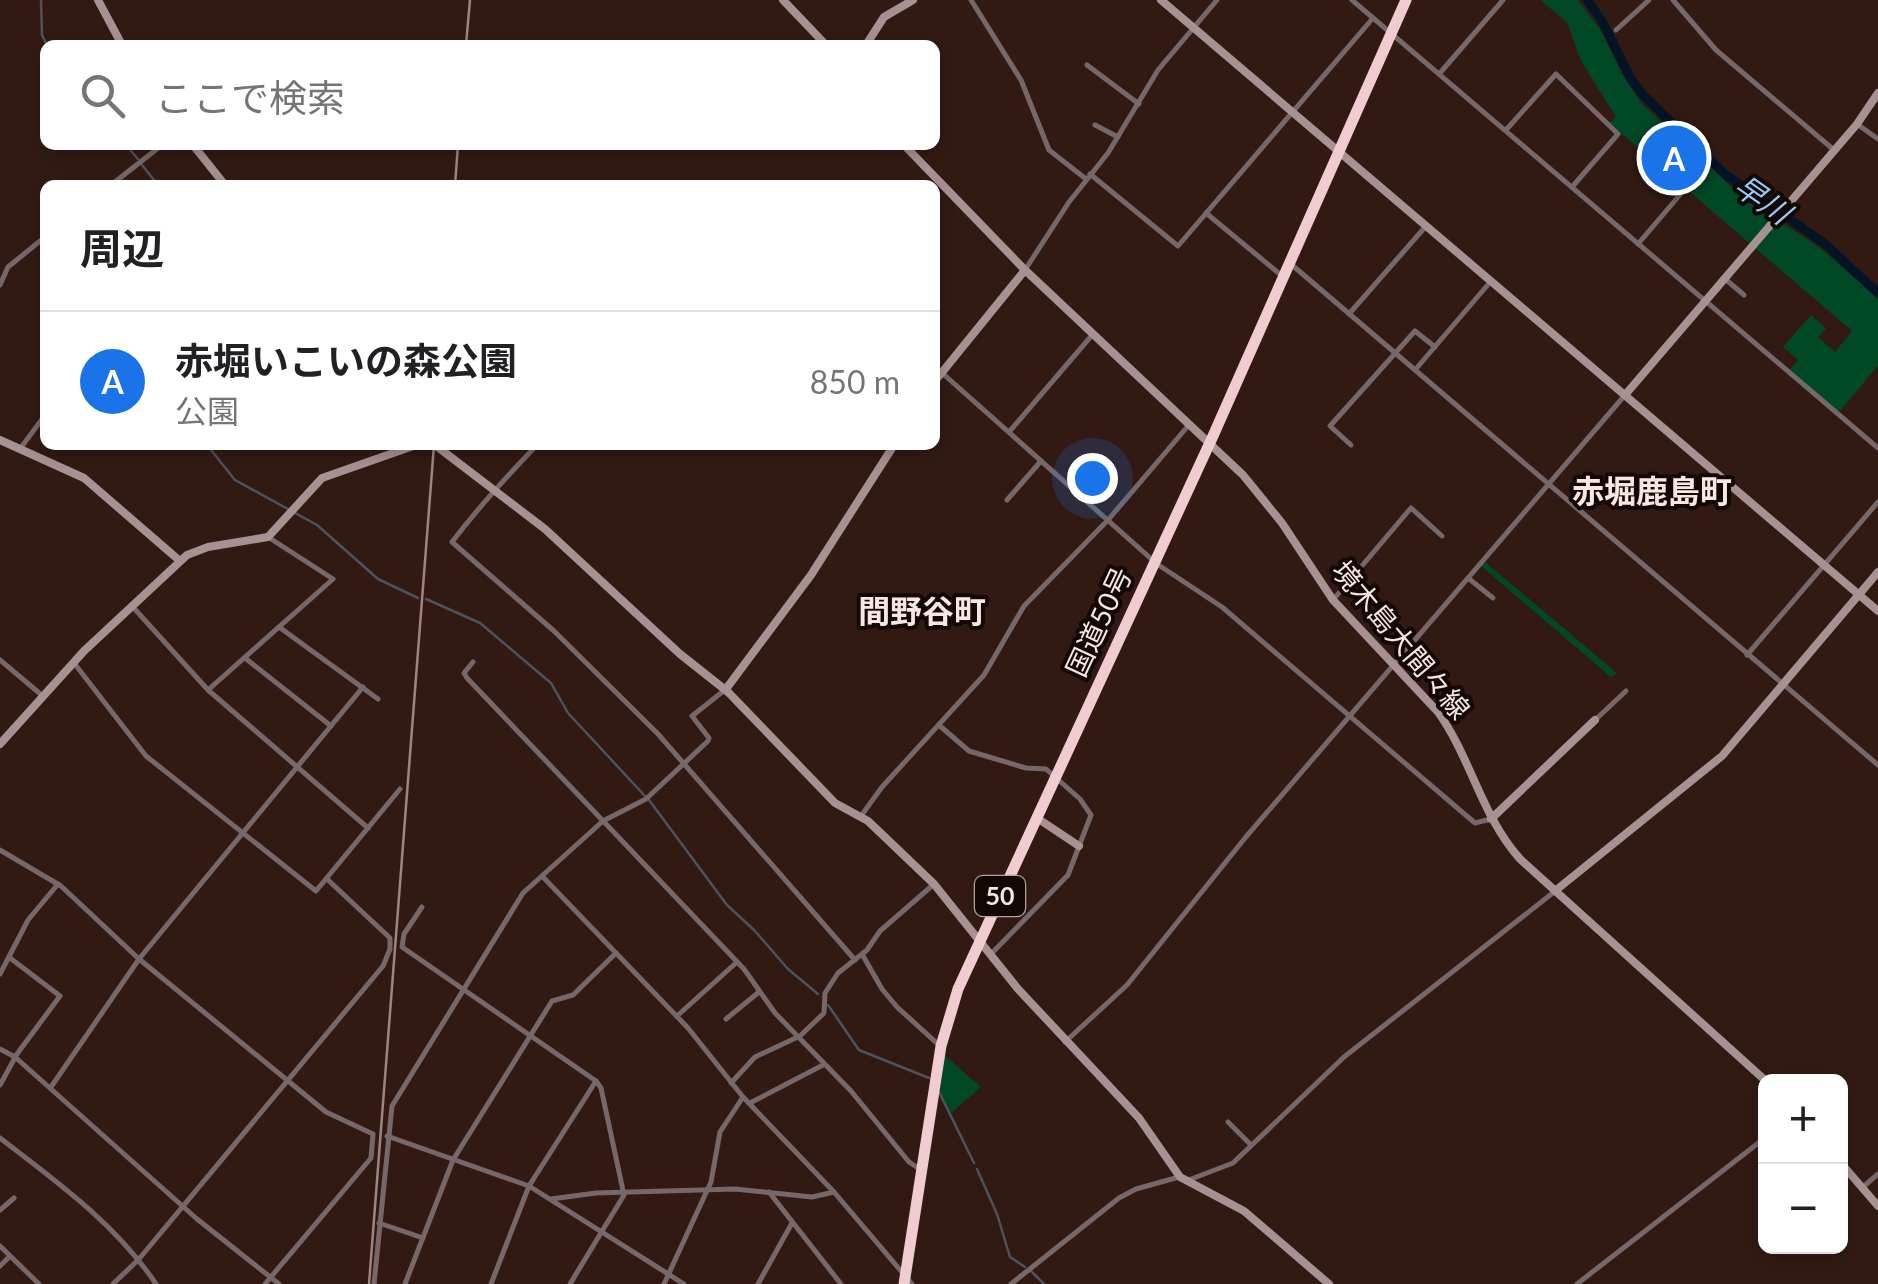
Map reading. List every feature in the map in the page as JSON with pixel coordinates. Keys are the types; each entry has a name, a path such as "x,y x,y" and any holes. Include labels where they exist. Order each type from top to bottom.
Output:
{"highway":[{"name":"国道50号","path":"907,1282 940,1046 953,1002 1210,442 1406,0"}],"street":[{"path":"98,0 119,40"},
{"path":"782,0 821,40"},
{"path":"869,40 884,16 913,0"},
{"path":"971,0 1021,80 1049,150 1176,245 1374,18"},
{"path":"1161,0 1878,611"},
{"path":"940,375 1026,270 1118,137 1158,70 1217,0"},
{"path":"1352,0 1878,448"},
{"path":"1440,73 1503,0"},
{"path":"1616,30 1648,0"},
{"path":"1674,0 1716,50 1834,150"},
{"path":"1086,65 1139,104"},
{"path":"1506,130 1556,74 1618,134 1572,188"},
{"path":"1065,1042 1126,986 1245,838 1878,94"},
{"path":"1856,124 1878,139"},
{"path":"1095,126 1118,137"},
{"path":"118,180 156,150"},
{"path":"197,150 221,180"},
{"name":"境木島大間々線","path":"909,150 938,180"},
{"path":"913,154 917,150"},
{"name":"境木島大間々線","path":"940,182 1259,494 1333,600 1443,719 1490,820 1520,858 1758,1074"},
{"path":"1638,244 1684,190"},
{"path":"1206,213 1349,314 1878,765"},
{"path":"1349,314 1426,226"},
{"path":"0,285 8,267 40,241"},
{"path":"1724,278 1744,295"},
{"path":"1415,370 1492,281"},
{"path":"1351,445 1330,426 1394,352 1415,331 1435,348"},
{"path":"1009,432 1095,332"},
{"path":"940,379 1009,432 1154,561 1222,607 1475,822 1490,820 1626,691"},
{"path":"20,449 40,422"},
{"path":"860,816 984,675 1024,606 1108,520 1190,424"},
{"path":"0,440 84,478 180,561"},
{"path":"0,744 74,662 180,561 208,547 268,537 322,478 402,450"},
{"path":"441,450 522,510 726,690 835,803 860,816 934,884 1065,1042 1139,1118 1183,1179 1244,1212 1329,1284"},
{"path":"532,450 452,542 554,631 685,763 854,960"},
{"path":"374,1284 392,1106 523,893 603,822 645,800 709,740 692,716 726,690 770,634 891,450"},
{"path":"1006,500 1042,461"},
{"path":"1747,655 1878,502"},
{"path":"1333,600 1411,508 1442,536"},
{"path":"208,690 333,578 268,537"},
{"path":"1011,1284 1119,1198 1136,1189 1230,1166 1344,1057 1722,756 1878,572"},
{"path":"1468,578 1492,598"},
{"path":"132,606 208,690 368,828"},
{"path":"279,627 378,699"},
{"path":"245,658 331,726"},
{"path":"0,660 44,697"},
{"path":"74,662 146,756 316,891 400,789"},
{"path":"473,662 465,676 737,962 797,1038 920,1170"},
{"path":"50,1087 139,959 362,687"},
{"path":"940,726 969,751 1026,768 1043,768 1083,802 1091,815 1065,879 990,955"},
{"path":"1036,818 1078,846"},
{"path":"0,850 58,884 139,959 326,1112 374,1134 371,1158 265,1284"},
{"path":"542,876 677,1016 749,1104 834,1192 907,1282"},
{"path":"114,1284 369,985 390,949 388,935 327,879"},
{"path":"0,974 28,920 58,884"},
{"path":"731,1082 755,1057 797,1038 824,1013 826,991 838,973 934,884"},
{"path":"422,907 404,934 402,947 601,1088 624,1192 570,1284"},
{"path":"405,1284 453,1160 552,1001 573,995 616,953"},
{"path":"862,954 897,1007 940,1046"},
{"path":"0,1086 15,1057 60,996 10,958"},
{"path":"677,1016 737,962"},
{"path":"726,1018 759,992"},
{"path":"0,1049 15,1057 182,1206 279,1284"},
{"path":"749,1104 822,1065"},
{"path":"491,1284 529,1186 596,1082"},
{"path":"664,1284 708,1191 720,1132 743,1097"},
{"path":"1228,1122 1251,1145"},
{"path":"388,1136 529,1186 684,1284"},
{"path":"0,1138 59,1182 139,1259 156,1284"},
{"path":"1577,1284 1758,1143"},
{"path":"1842,1164 1878,1206"},
{"path":"1862,1188 1878,1174"},
{"path":"551,1199 572,1194 735,1189 812,1197 834,1192"},
{"path":"769,1192 841,1284"},
{"path":"0,1210 14,1198"},
{"path":"379,1223 422,1238"},
{"path":"758,1284 792,1223"},
{"path":"0,1246 39,1284"},
{"path":"0,1266 10,1256"}],"green space":[{"path":"1540,0 1578,0 1601,31 1641,103 1737,192 1824,251 1878,299 1878,366 1839,412 1789,371 1798,360 1783,347 1811,315 1826,328 1818,337 1835,352 1852,331 1609,123 1616,117 1581,61 1567,22"},
{"path":"1485,562 1617,673 1611,677 1481,566"},
{"path":"944,1055 981,1087 951,1113 940,1093"}],"waterway":[{"path":"41,0 44,40"},
{"name":"早川","path":"1587,0 1644,96 1726,175 1824,243 1878,293"},
{"path":"130,150 138,159"},
{"path":"142,165 154,180"},
{"path":"211,450 235,480 317,525 378,579 418,598"},
{"path":"426,599 480,623 551,683 568,713 645,796"},
{"path":"649,800 727,905 788,969 818,994"},
{"path":"828,1005 859,1050 929,1078"},
{"path":"939,1092 974,1163"},
{"path":"977,1169 1010,1257 1025,1267"},
{"path":"1031,1271 1044,1284"}],"railway":[{"path":"466,40 470,0"},
{"path":"455,180 458,150"},
{"path":"369,1284 434,450"}],"place":[{"name":"赤堀いこいの森公園","path":"1674,158"}],"district":[{"name":"赤堀鹿島町","path":"1652,492"},
{"name":"間野谷町","path":"922,612"}]}
